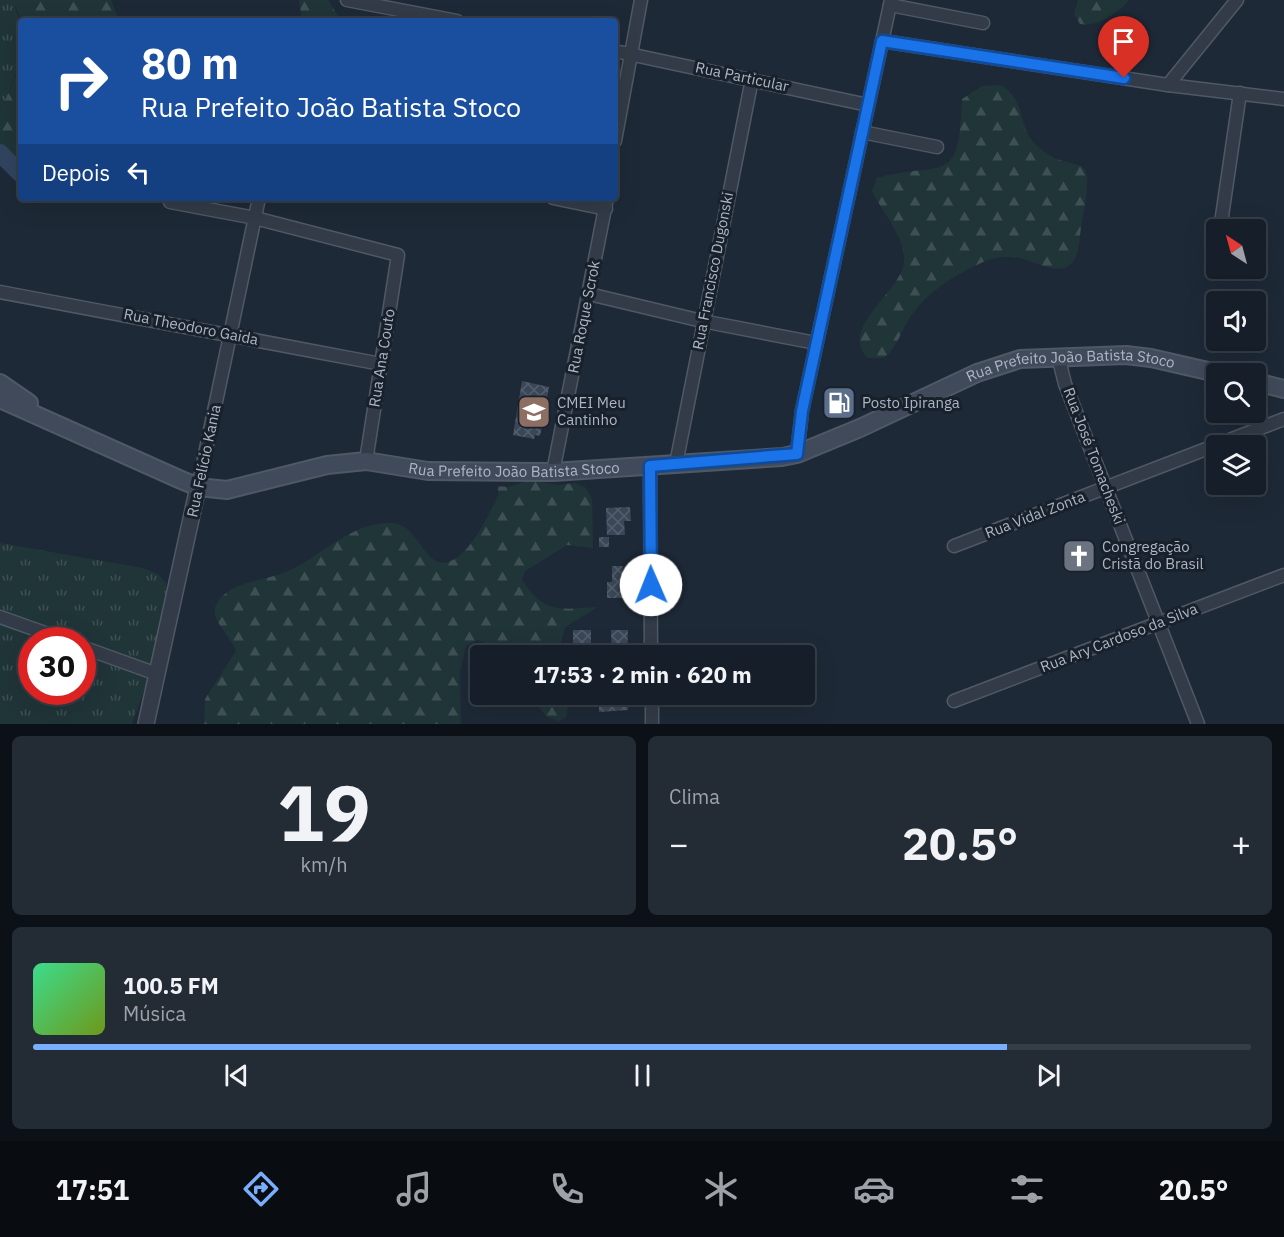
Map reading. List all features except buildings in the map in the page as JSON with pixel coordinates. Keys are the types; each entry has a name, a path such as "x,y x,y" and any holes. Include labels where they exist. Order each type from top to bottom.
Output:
{"main road":[{"name":"Rua Prefeito João Batista Stoco","path":"0,399 198,487 228,490 327,465 366,461 428,471 553,472 797,454 860,428 977,374 1020,359 1099,354 1151,358 1206,371"},
{"name":"Rua Prefeito João Batista Stoco","path":"0,383 56,424"},
{"path":"1266,384 1284,389"}],"street":[{"path":"347,0 441,18"},
{"path":"618,125 641,0"},
{"path":"1168,85 1237,0"},
{"path":"797,454 802,411 816,343 890,3 983,23"},
{"path":"882,41 1168,85 1284,99"},
{"name":"Rua Particular","path":"618,52 868,105"},
{"name":"Rua Francisco Dugonski","path":"676,464 702,321 752,79"},
{"path":"1222,219 1240,93"},
{"path":"862,132 938,147"},
{"name":"Rua Felício Kania","path":"146,724 258,201"},
{"path":"580,201 606,204"},
{"path":"170,202 255,218"},
{"name":"Rua Roque Scrok","path":"553,472 606,204"},
{"name":"Rua Ana Couto","path":"255,218 398,255 366,461"},
{"name":"Rua Theodoro Gaida","path":"0,292 381,364"},
{"path":"589,294 702,321 816,343"},
{"name":"Rua José Tomacheski","path":"1058,356 1065,384 1198,724"},
{"name":"Rua Vidal Zonta","path":"954,546 1284,419"},
{"path":"650,466 651,645"},
{"name":"Rua Ary Cardoso da Silva","path":"954,701 1284,575"},
{"path":"0,617 28,627"},
{"path":"96,652 157,674"},
{"path":"652,705 652,724"}],"green space":[{"path":"0,0 12,0 18,18 18,66 0,112"},
{"path":"12,0 111,0 118,18 21,18"},
{"path":"299,0 328,0 339,18 302,18"},
{"path":"1078,0 1129,0 1119,10 1101,21 1080,24 1074,14"},
{"path":"18,71 18,166 0,160 0,112"},
{"path":"1000,85 1014,98 1026,130 1036,145 1050,155 1085,170 1086,195 1079,245 1073,262 1061,269 1006,257 995,258 969,269 939,287 922,302 884,358 868,358 861,347 860,335 865,323 901,273 904,262 904,253 897,235 872,191 877,178 933,169 944,165 952,158 957,146 962,99 982,86"},
{"path":"530,480 558,485 575,483 585,487 592,499 593,548 567,545 525,571 522,579 537,599 554,607 574,609 598,607 565,627 560,645 491,645 477,640 466,646 460,672 461,724 204,724 205,699 236,651 215,613 220,599 227,592 246,583 286,572 350,534 377,524 401,525 409,530 433,559 448,562 464,552 478,533 499,494 497,486 509,487"},
{"path":"0,543 143,568 158,574 166,583 165,614 156,654 132,724 0,724"},
{"path":"537,705 568,705 566,717 559,721 547,717"}],"waterway":[{"path":"0,153 18,171"}],"place":[{"name":"Posto Ipiranga","path":"839,403"},
{"name":"CMEI Meu Cantinho","path":"534,412"},
{"name":"Congregação Cristã do Brasil","path":"1079,556"}],"route":[{"path":"651,585 650,466 724,462 797,454 802,411 830,273 882,41 1124,78"}]}
